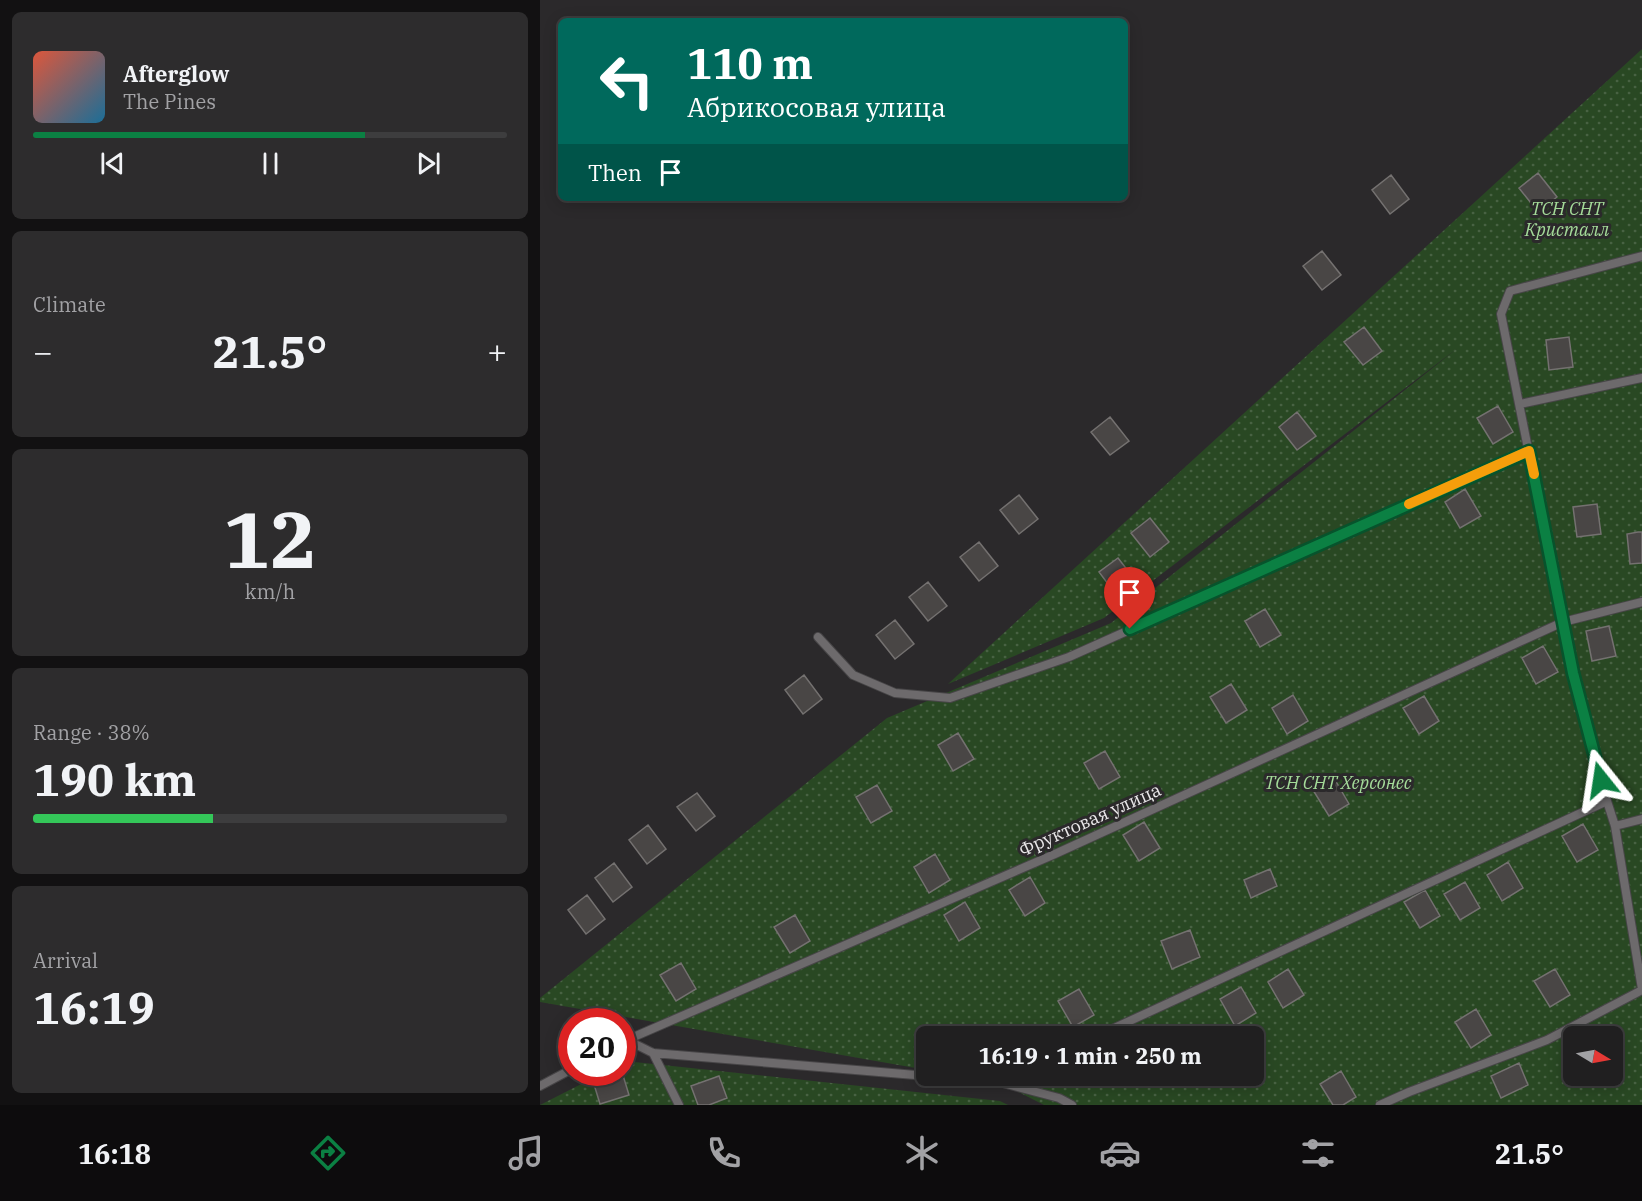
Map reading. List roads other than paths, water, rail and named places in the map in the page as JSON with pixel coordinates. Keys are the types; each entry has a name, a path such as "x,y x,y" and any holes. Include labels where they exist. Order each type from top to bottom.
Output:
{"lane":[{"path":"1380,1105 1547,1040 1642,990 1615,826 1606,801 1573,673 1501,314 1510,291 1642,256"},
{"path":"1520,404 1642,378"},
{"path":"818,637 853,675 895,693 950,698 1069,657 1529,451"},
{"name":"Фруктовая улица","path":"636,1036 1055,854 1563,622 1642,602"},
{"path":"1120,1026 1606,801"},
{"path":"1615,826 1642,819"},
{"path":"636,1046 653,1053 916,1075"},
{"path":"653,1053 679,1105"},
{"path":"540,1086 558,1076"},
{"path":"1014,1086 1059,1098 1072,1105"}],"park label":[{"name":"ТСН СНТ Кристалл","path":"1567,219"},
{"name":"ТСН СНТ Херсонес","path":"1338,783"}]}
